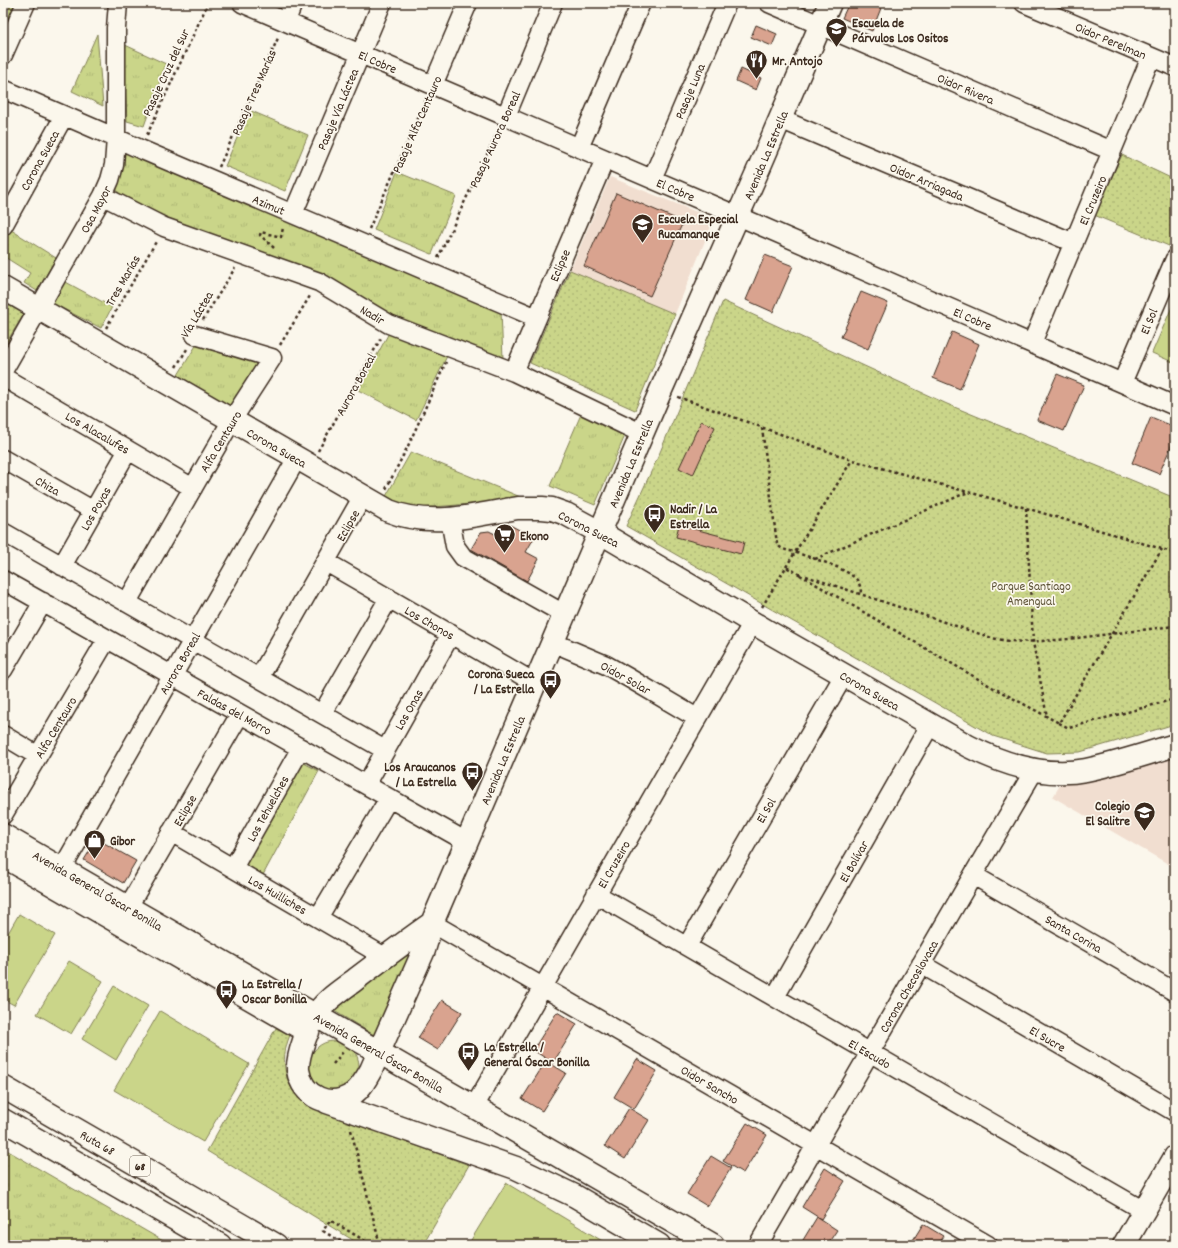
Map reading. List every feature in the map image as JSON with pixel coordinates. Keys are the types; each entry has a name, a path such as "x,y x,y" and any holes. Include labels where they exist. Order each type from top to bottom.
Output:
{"main road":[{"name":"Avenida La Estrella","path":"327,1102 340,1100 356,1092 371,1070 424,950 432,923 564,614 830,3"},
{"name":"Corona Sueca","path":"3,288 371,501 400,515 411,518 437,520 518,508 542,508 559,512 601,532 752,622 930,725 984,754 1004,762 1053,772 1085,770 1175,745"},
{"name":"Avenida General Óscar Bonilla","path":"3,836 128,907 312,1024"},
{"name":"Avenida General Óscar Bonilla","path":"3,856 312,1024 379,1052 713,1245"},
{"path":"432,923 329,1000 312,1024 298,1063 301,1079 304,1085 320,1100 360,1112 498,1161 535,1176 575,1196 659,1245"},
{"name":"Ruta 68","path":"3,1087 276,1245"},
{"name":"68","path":"3,1120 220,1245"},
{"path":"1124,1245 1175,1157"},
{"path":"173,1218 197,1245"}],"street":[{"path":"3,55 26,3"},
{"name":"Osa Mayor","path":"3,371 103,196 110,180 114,165 116,138 116,28 118,3"},
{"name":"El Cobre","path":"242,3 1175,406"},
{"path":"286,21 294,3"},
{"name":"Pasaje Vía Láctea","path":"292,214 382,3"},
{"name":"Pasaje Alfa Centauro","path":"433,85 468,3"},
{"name":"Pasaje Aurora Boreal","path":"506,116 553,3"},
{"path":"579,148 641,3"},
{"name":"Pasaje Luna","path":"652,179 727,3"},
{"name":"Oidor Rivera","path":"769,3 1112,151"},
{"name":"Oidor Perelman","path":"1024,3 1175,67"},
{"name":"El Cruzeiro","path":"1032,343 1151,57"},
{"name":"Azimut","path":"3,89 536,318"},
{"name":"Corona Sueca","path":"3,226 64,116"},
{"name":"Oidor Arriagada","path":"780,119 1074,243"},
{"name":"Eclipse","path":"514,372 605,159"},
{"name":"Nadir","path":"103,196 164,227 319,282 389,324 514,372 643,434"},
{"name":"El Sol","path":"1122,382 1175,259"},
{"path":"195,335 272,358"},
{"name":"Alfa Centauro","path":"127,602 232,420 272,358"},
{"name":"Los Alacalufes","path":"3,377 193,488"},
{"name":"Los Poyas","path":"62,566 128,450"},
{"name":"Chiza","path":"3,459 94,511"},
{"name":"Aurora Boreal","path":"62,869 193,640 303,462"},
{"name":"Eclipse","path":"259,678 326,562 371,501"},
{"path":"450,519 456,546 463,557 564,614"},
{"path":"3,532 385,750"},
{"name":"Los Chonos","path":"326,562 535,683"},
{"name":"Faldas del Morro","path":"3,580 467,842"},
{"path":"322,714 388,598"},
{"path":"3,670 43,602"},
{"name":"El Cruzeiro","path":"474,1107 752,622"},
{"name":"Los Onas","path":"366,785 451,634"},
{"name":"Alfa Centauro","path":"3,815 107,639"},
{"name":"Oidor Solar","path":"552,642 606,665 697,718"},
{"name":"El Sol","path":"687,946 844,675"},
{"name":"Eclipse","path":"128,907 240,714"},
{"name":"El Bolívar","path":"775,997 930,725"},
{"path":"3,735 38,756"},
{"name":"Los Tehuelches","path":"233,868 301,748"},
{"name":"Corona Checoslovaca","path":"758,1245 1035,769"},
{"path":"318,918 389,798"},
{"name":"Los Huilliches","path":"171,832 385,957"},
{"name":"Santa Corina","path":"972,875 1175,992"},
{"name":"El Escudo","path":"596,894 1144,1211"},
{"name":"Oidor Sancho","path":"432,923 988,1245"},
{"name":"El Sucre","path":"921,964 1175,1112"}],"path":[{"name":"Pasaje Cruz del Sur","path":"140,149 208,3"},
{"name":"Pasaje Tres Marías","path":"213,180 286,21"},
{"name":"Pasaje Alfa Centauro","path":"363,244 433,85"},
{"name":"Pasaje Aurora Boreal","path":"431,273 506,116"},
{"path":"277,252 260,235 261,232 281,238 284,222 292,214"},
{"name":"Tres Marías","path":"98,343 164,227"},
{"name":"Vía Láctea","path":"167,383 242,255"},
{"path":"272,358 319,282"},
{"name":"Aurora Boreal","path":"303,462 389,324"},
{"name":"Eclipse","path":"371,501 408,446 452,349"},
{"path":"661,390 852,460 1026,508 1175,553"},
{"path":"762,428 777,544 781,549 795,552 848,573 857,580 861,587 861,595"},
{"path":"752,622 852,460"},
{"path":"814,559 968,492"},
{"path":"1026,508 1033,642 1046,717"},
{"path":"1059,723 1162,549"},
{"path":"786,567 992,687 1046,717 1070,728 1175,699"},
{"path":"800,575 992,638 1006,641 1033,642 1110,635 1175,626"},
{"path":"360,1112 350,1128 380,1245"},
{"path":"346,1245 323,1231 330,1220 372,1245"}],"shaded area":[{"name":"Escuela Especial Rucamanque","path":"610,177 714,219 675,314 570,270"},
{"name":"Colegio El Salitre","path":"1175,756 1175,868 1053,797 1063,780"}],"green space":[{"path":"3,3 8,3 15,6 3,33"},
{"path":"97,34 103,106 72,91"},
{"path":"123,44 166,64 144,126 127,121"},
{"path":"249,110 308,135 285,191 225,166"},
{"path":"117,145 501,310 503,359 393,320 176,224 120,196 114,184"},
{"path":"1122,155 1175,180 1175,233 1169,246 1094,215"},
{"path":"397,172 456,196 432,254 374,230"},
{"path":"8,228 56,258 37,291 24,283 30,273 3,256 3,239"},
{"path":"570,270 675,314 635,410 530,363"},
{"path":"62,280 112,307 101,328 58,306 54,314 45,309"},
{"path":"1175,300 1175,363 1152,353"},
{"name":"Parque Santiago Amengual","path":"723,301 947,404 1175,498 1175,724 1080,752 1047,753 993,736 626,526 658,457"},
{"path":"3,302 24,314 3,348"},
{"path":"390,331 447,356 416,420 358,390"},
{"path":"200,339 266,359 232,412 175,380"},
{"path":"582,412 627,431 595,505 550,486"},
{"path":"411,452 523,498 420,508 398,505 385,498"},
{"path":"300,761 319,771 263,875 244,865"},
{"path":"19,914 55,935 14,1005 3,999 3,942"},
{"path":"404,953 412,957 379,1038 331,1009"},
{"path":"69,961 103,981 71,1034 37,1014"},
{"path":"114,986 148,1006 116,1060 82,1039"},
{"path":"160,1011 249,1064 203,1142 114,1090"},
{"path":"276,1028 290,1035 284,1064 286,1073 288,1081 293,1089 306,1105 469,1165 423,1245 361,1245 207,1151"},
{"path":"329,1041 339,1041 352,1048 359,1061 359,1071 352,1084 339,1091 329,1091 320,1087 313,1080 309,1071 309,1061 313,1052 320,1045"},
{"path":"3,1148 170,1245 3,1245"},
{"path":"506,1183 609,1245 468,1245"}],"building":[{"path":"849,3 883,3 872,31 842,18"},
{"path":"756,25 777,34 772,46 751,37"},
{"path":"741,69 761,78 756,90 736,81"},
{"path":"616,193 683,222 650,296 584,266"},
{"path":"765,255 793,266 773,312 746,300"},
{"path":"861,292 888,303 868,349 841,337"},
{"path":"952,332 979,344 960,389 933,378"},
{"path":"1057,374 1084,385 1064,431 1037,420"},
{"path":"1151,417 1175,427 1175,437 1159,474 1132,463"},
{"path":"701,421 715,427 693,475 679,468"},
{"name":"Ekono","path":"510,525 534,538 526,552 539,559 527,581 471,549 481,532 489,531 503,538"},
{"path":"679,525 744,542 741,554 676,537"},
{"path":"97,839 136,861 123,883 84,860"},
{"path":"442,1000 462,1012 438,1050 418,1038"},
{"path":"557,1012 577,1024 553,1063 533,1050"},
{"path":"637,1059 657,1071 634,1109 614,1097"},
{"path":"546,1061 566,1073 542,1111 522,1099"},
{"path":"629,1108 649,1120 625,1159 605,1146"},
{"path":"747,1123 767,1135 743,1173 723,1161"},
{"path":"711,1156 731,1168 707,1206 687,1194"},
{"path":"825,1168 845,1181 821,1219 802,1207"},
{"path":"817,1217 837,1230 827,1245 800,1245"},
{"path":"923,1224 943,1236 937,1245 910,1245"}],"place":[{"name":"Escuela de Párvulos Los Ositos","path":"836,48"},
{"name":"Mr. Antojo","path":"756,80"},
{"name":"Escuela Especial Rucamanque","path":"642,244"},
{"name":"Nadir / La Estrella","path":"654,534"},
{"name":"Ekono","path":"504,554"},
{"name":"Corona Sueca / La Estrella","path":"550,700"},
{"name":"Los Araucanos / La Estrella","path":"472,792"},
{"name":"Colegio El Salitre","path":"1145,832"},
{"name":"Gibor","path":"94,860"},
{"name":"La Estrella / Oscar Bonilla","path":"226,1010"},
{"name":"La Estrella / General Óscar Bonilla","path":"468,1072"}]}
